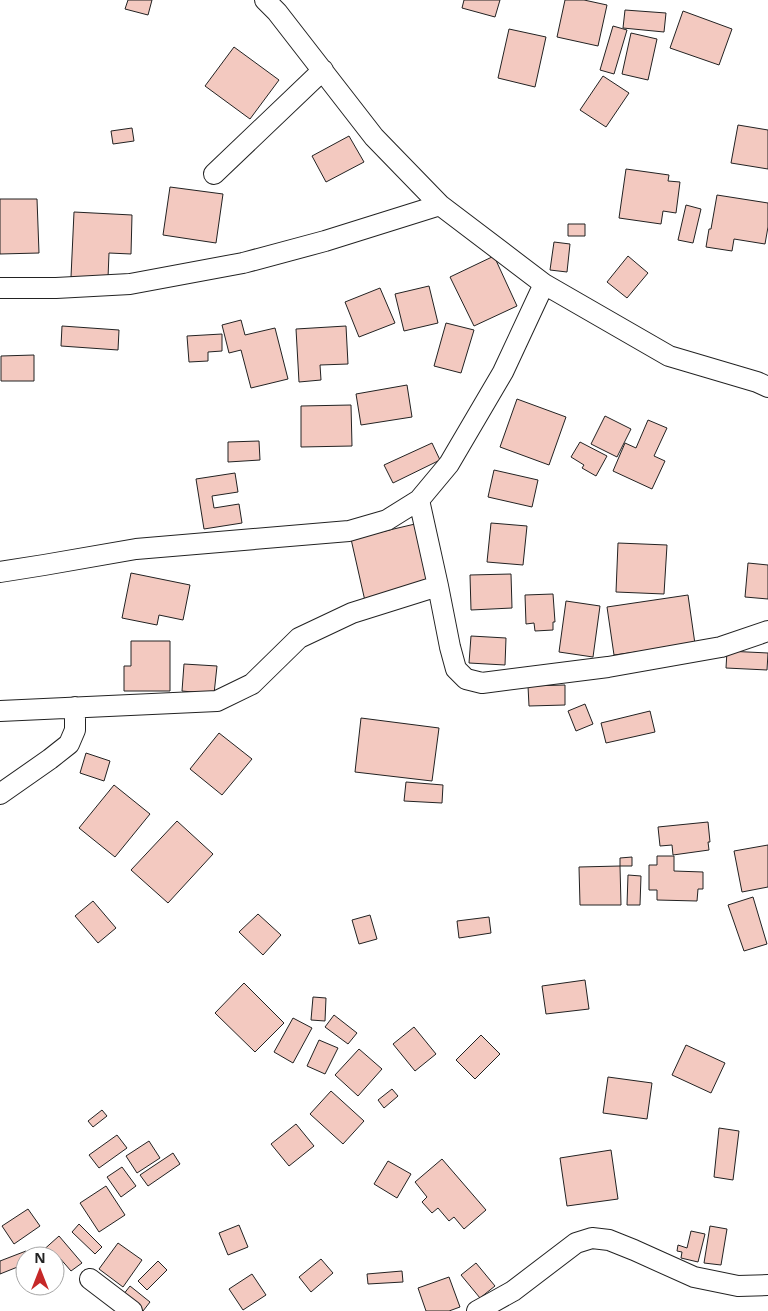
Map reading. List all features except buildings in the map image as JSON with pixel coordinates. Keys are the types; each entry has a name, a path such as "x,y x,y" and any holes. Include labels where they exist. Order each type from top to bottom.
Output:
{"street":[{"path":"265,0 277,12 374,137 440,206 544,284 669,356 768,387"},
{"path":"214,174 323,70"},
{"path":"0,288 56,288 130,284 243,263 325,241 440,206"},
{"path":"0,572 136,548 349,531 387,520 418,500 449,464 502,372 544,284"},
{"path":"418,500 450,647 456,669 466,679 482,683 608,667 721,647 768,631"},
{"path":"0,711 217,701 252,684 299,638 352,613 438,586"},
{"path":"0,794 69,744 75,730 75,707"},
{"path":"477,1311 513,1291 576,1243 592,1238 609,1240 694,1277 738,1286 768,1285"},
{"path":"90,1278 132,1311"}]}
